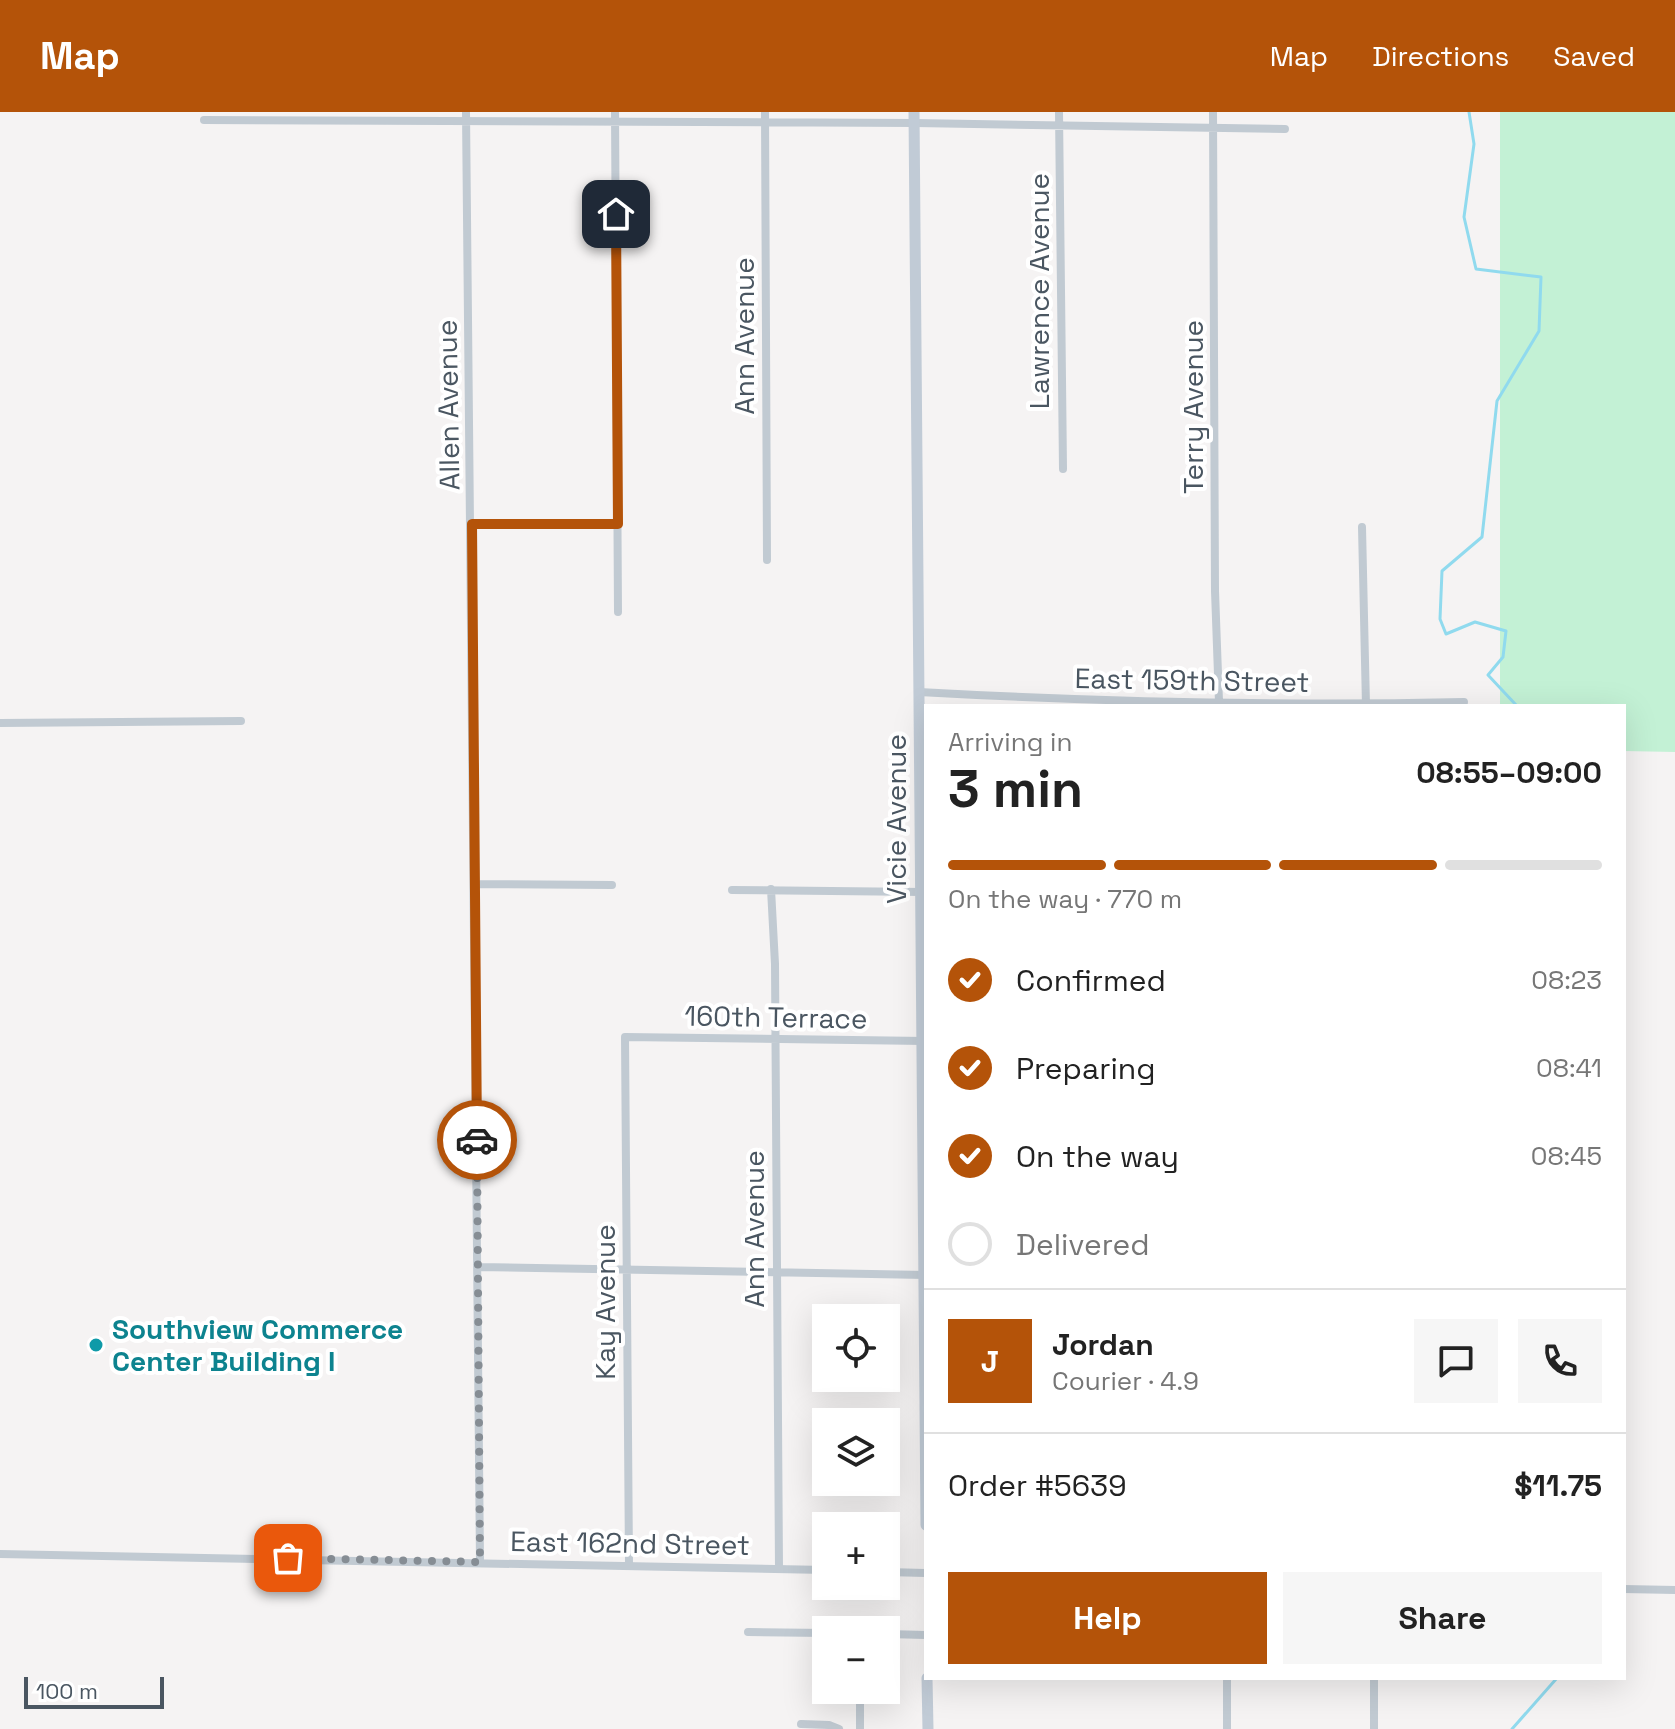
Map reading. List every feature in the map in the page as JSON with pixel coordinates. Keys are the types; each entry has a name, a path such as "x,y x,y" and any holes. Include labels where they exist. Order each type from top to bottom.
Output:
{"street":[{"name":"Ann Avenue","path":"765,112 767,560"},
{"name":"Lawrence Avenue","path":"1059,112 1063,469"},
{"name":"Terry Avenue","path":"1213,112 1215,591 1219,702"},
{"path":"204,120 280,115 378,122 466,116 616,117 765,123 914,118 1059,125 1285,129"},
{"name":"Allen Avenue","path":"466,116 480,1562"},
{"path":"616,117 618,612"},
{"name":"Vicie Avenue","path":"914,118 924,1041"},
{"path":"472,524 618,524"},
{"path":"1362,527 1366,704"},
{"name":"East 159th Street","path":"919,692 1069,701 1317,704"},
{"name":"East 159th Street","path":"1399,704 1464,702"},
{"path":"0,723 241,721"},
{"path":"475,884 612,885"},
{"name":"Ann Avenue","path":"771,889 779,1569"},
{"path":"732,890 923,892"},
{"name":"160th Terrace","path":"625,1037 924,1041"},
{"name":"Kay Avenue","path":"625,1037 629,1565"},
{"path":"478,1267 924,1275"},
{"name":"East 162nd Street","path":"0,1554 812,1570"},
{"path":"900,1572 924,1573"},
{"path":"1626,1589 1675,1590"},
{"path":"748,1632 812,1633"},
{"path":"900,1634 924,1635"},
{"path":"927,1680 928,1729"},
{"path":"1227,1680 1227,1729"},
{"path":"1374,1680 1374,1729"},
{"path":"860,1704 860,1729"},
{"path":"801,1724 829,1725 839,1729"}],"green space":[{"path":"1500,112 1675,112 1675,752 1626,751 1626,704 1500,704"}],"waterway":[{"path":"1469,112 1474,144 1464,217 1476,269 1541,277 1539,331 1497,401 1482,537 1442,571 1440,619 1446,634 1475,622 1506,631 1503,657 1488,675 1515,704"},
{"path":"1512,1729 1555,1680"}],"way so far":[{"path":"288,1558 480,1562 477,1140"}],"place":[{"name":"Southview Commerce Center Building I","path":"96,1345"}],"route":[{"path":"477,1140 472,524 618,524 616,214"}]}
